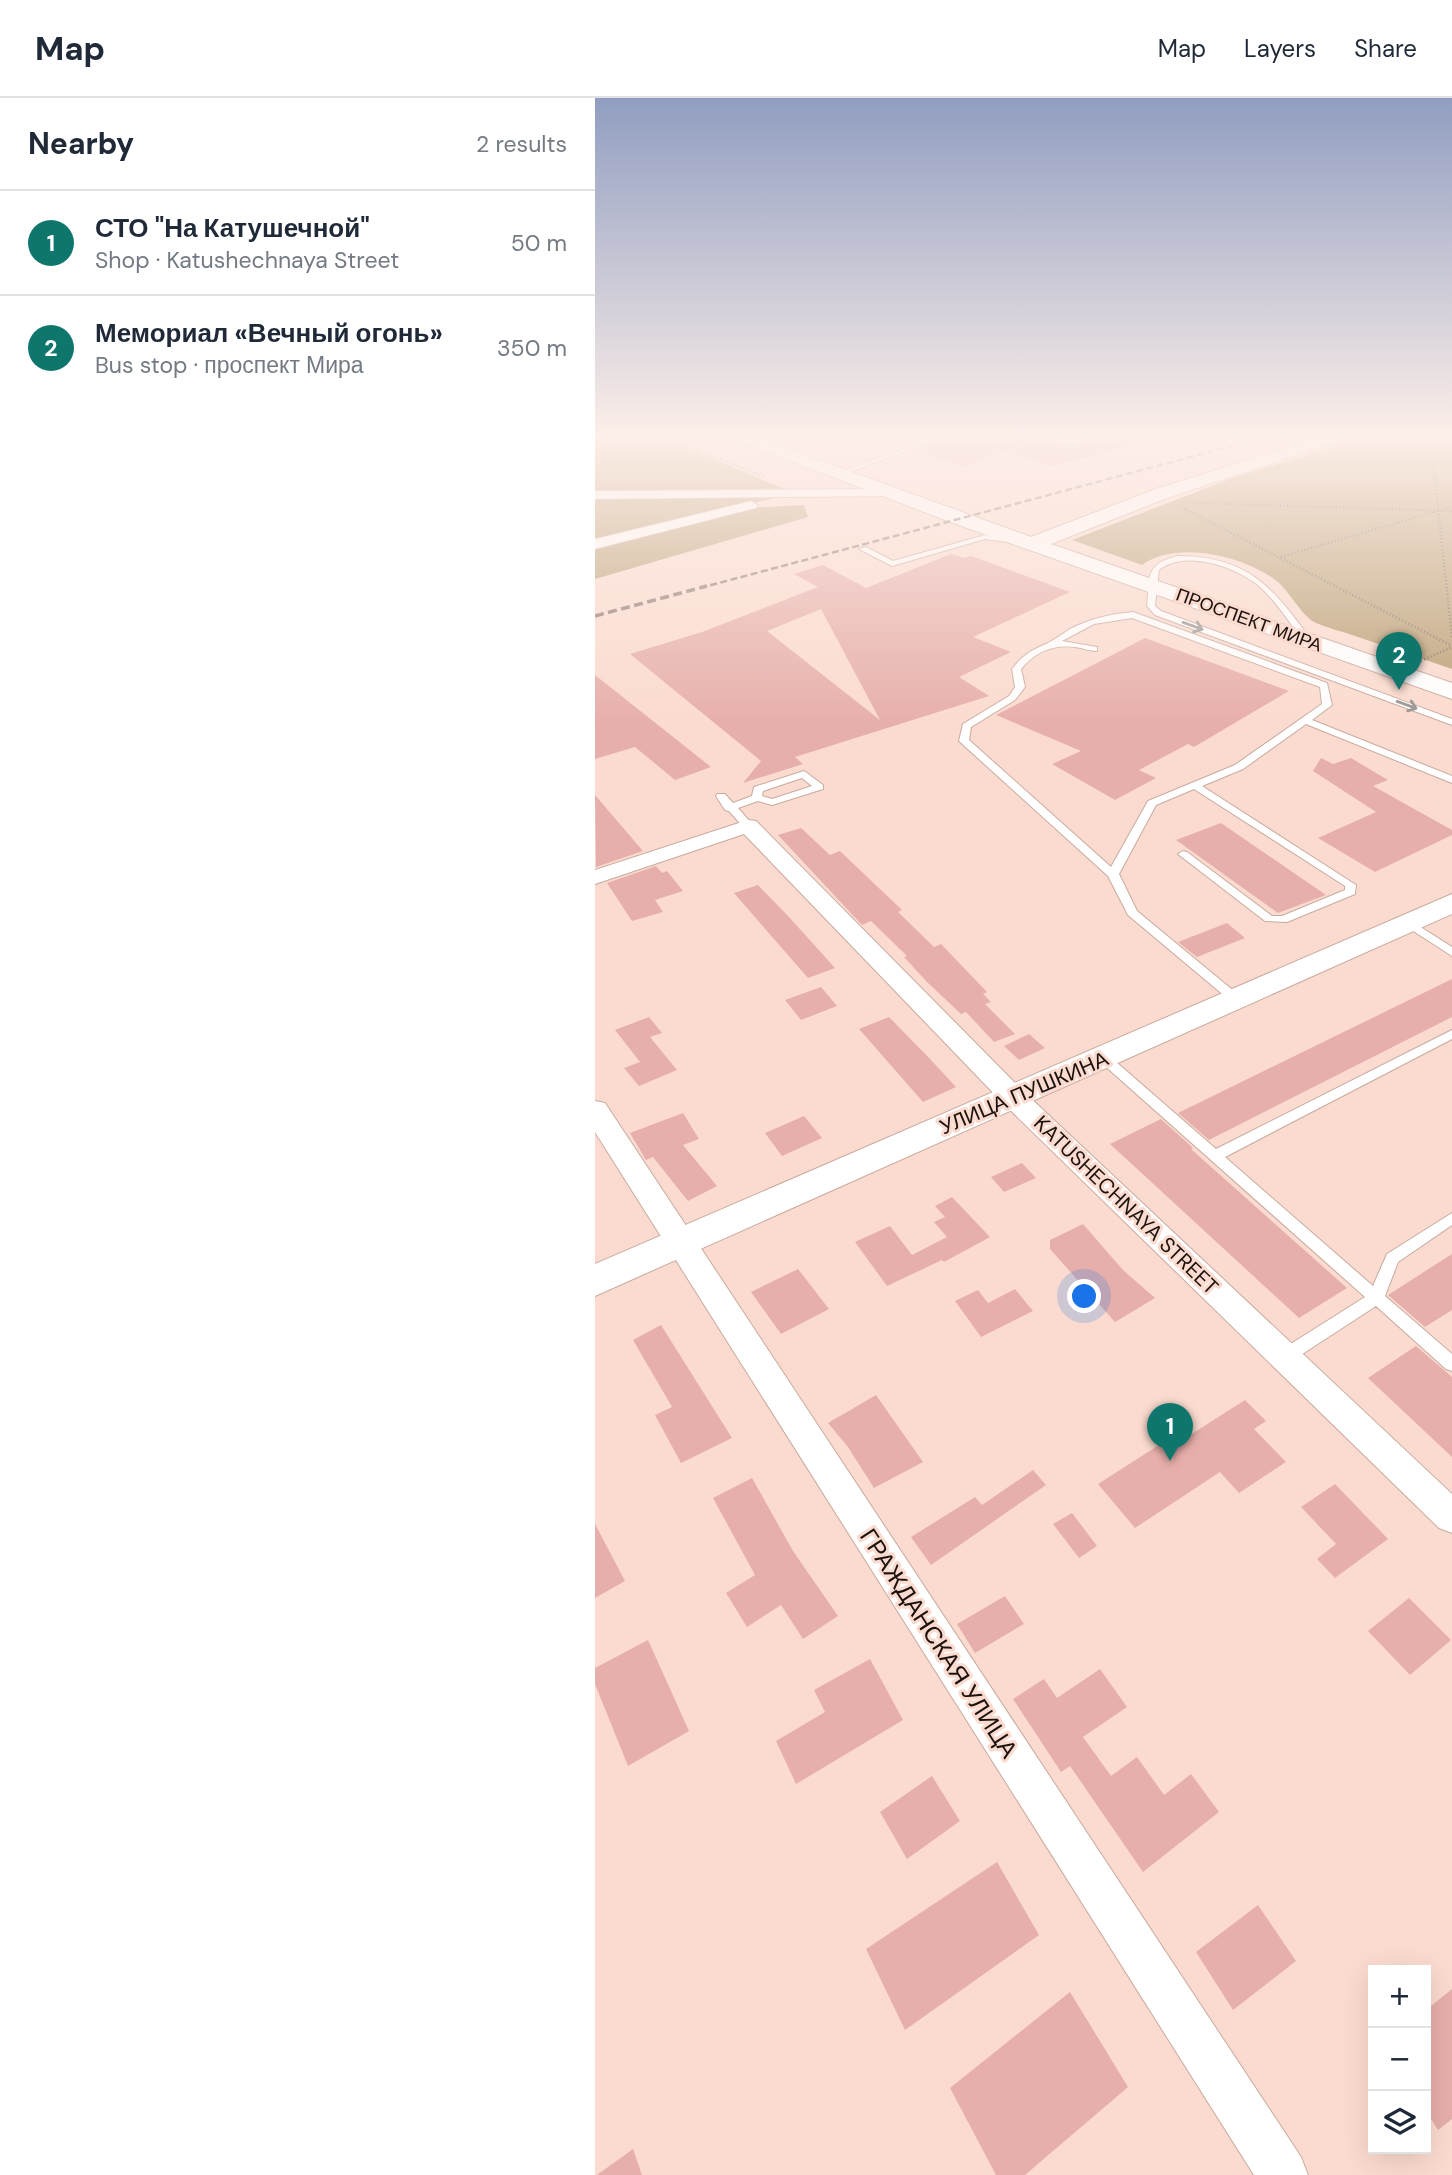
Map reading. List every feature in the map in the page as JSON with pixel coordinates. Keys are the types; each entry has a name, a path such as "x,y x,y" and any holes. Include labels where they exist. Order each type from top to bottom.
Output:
{"main road":[{"name":"ПРОСПЕКТ МИРА","path":"996,531 1452,691"},
{"path":"1033,544 1066,531"}],"street":[{"path":"595,544 647,531"},
{"path":"595,877 739,817"},
{"name":"KATUSHECHNAYA STREET","path":"739,817 1013,1097 1452,1517"},
{"name":"УЛИЦА ПУШКИНА","path":"595,1281 1452,903"},
{"name":"ГРАЖДАНСКАЯ УЛИЦА","path":"595,1110 1283,2175"}],"lane":[{"path":"863,549 892,564 985,537 1033,544"},
{"path":"1308,641 1260,583 1225,566 1182,558 1162,562 1153,572 1151,606 1158,613 1452,722"},
{"path":"1112,874 1152,803 1238,766 1327,705 1324,685 1133,615 1107,615 1079,626 1054,643 1025,656 1016,669 1020,687 1012,698 967,726 964,741 1112,874 1132,913 1237,1000"},
{"path":"1054,643 1078,644 1094,649"},
{"path":"1305,720 1452,780"},
{"path":"721,796 739,817 757,798 758,789 804,774 819,787 772,802 757,798"},
{"path":"1183,854 1269,919 1283,920 1351,892 1350,886 1194,785"},
{"path":"1408,923 1452,952"},
{"path":"1214,1156 1452,1034"},
{"path":"1103,1058 1452,1364"},
{"path":"1284,1357 1376,1298 1392,1258 1452,1218"}],"path":[{"path":"1228,531 1452,646"},
{"path":"1280,557 1370,531"},
{"path":"1441,531 1452,637"},
{"path":"1414,664 1452,646"}],"shaded area":[{"path":"595,531 637,531 595,541"},
{"path":"658,531 760,531 595,579 595,547"},
{"path":"1095,531 1452,531 1452,669 1314,622 1279,583 1245,564 1190,552 1156,557 1142,565 1072,540"}],"building":[{"path":"951,554 964,558 971,556 1070,592 973,637 1011,652 959,677 989,696 795,757 803,764 743,783 761,761 630,654 702,632 818,587 794,574 823,565 866,588","holes":["821,609 880,720 767,631"]},
{"path":"1145,638 1289,691 1194,747 1188,744 1139,770 1156,778 1115,800 1052,764 1081,751 996,715"},
{"path":"595,675 711,767 675,780 635,747 595,759"},
{"path":"1321,758 1333,764 1351,758 1388,780 1373,786 1452,830 1452,835 1375,872 1318,838 1376,812 1313,771"},
{"path":"595,795 643,851 596,867"},
{"path":"1221,823 1326,895 1278,913 1176,840"},
{"path":"801,828 830,855 840,851 902,910 898,912 934,947 941,944 987,992 983,994 991,1002 985,1004 1015,1034 994,1042 966,1012 961,1014 927,982 904,957 907,956 871,921 862,925 778,835"},
{"path":"656,866 662,873 667,871 683,891 655,900 663,912 632,921 607,883"},
{"path":"758,885 835,968 808,978 734,893"},
{"path":"1227,923 1245,938 1197,957 1178,942"},
{"path":"1452,979 1452,1017 1209,1140 1178,1113"},
{"path":"821,987 837,1006 801,1020 785,1000"},
{"path":"649,1017 662,1033 650,1037 677,1070 639,1086 624,1068 640,1062 615,1030"},
{"path":"889,1017 956,1087 923,1102 859,1029"},
{"path":"1029,1034 1045,1048 1019,1060 1004,1046"},
{"path":"683,1113 699,1139 683,1145 717,1186 688,1201 653,1157 646,1160 630,1133"},
{"path":"804,1116 822,1138 782,1156 765,1133"},
{"path":"1161,1119 1347,1288 1299,1318 1110,1144"},
{"path":"1022,1163 1036,1178 1004,1192 991,1177"},
{"path":"952,1197 990,1237 944,1262 942,1260 887,1286 855,1242 890,1226 912,1255 947,1237 934,1222 945,1217 935,1206"},
{"path":"1083,1224 1123,1270 1155,1298 1115,1322 1050,1249 1050,1240"},
{"path":"1452,1254 1452,1310 1425,1327 1388,1295"},
{"path":"798,1269 829,1309 781,1334 751,1292"},
{"path":"1015,1289 1033,1311 981,1337 955,1301 978,1290 988,1303"},
{"path":"661,1325 732,1438 681,1463 655,1415 672,1407 633,1340"},
{"path":"1416,1346 1452,1377 1452,1457 1368,1378"},
{"path":"876,1395 923,1462 874,1488 848,1447 828,1423"},
{"path":"1245,1400 1266,1421 1254,1429 1286,1462 1239,1493 1220,1472 1135,1528 1098,1484 1159,1445 1165,1451"},
{"path":"1033,1470 1046,1485 931,1565 911,1537 975,1497 982,1505"},
{"path":"752,1478 793,1551 838,1616 803,1639 781,1605 747,1627 726,1593 755,1575 713,1498"},
{"path":"1335,1484 1388,1539 1335,1578 1317,1559 1336,1544 1301,1507"},
{"path":"1072,1513 1097,1546 1079,1558 1053,1524"},
{"path":"595,1524 625,1581 595,1598"},
{"path":"1005,1596 1024,1624 975,1653 957,1624"},
{"path":"1409,1598 1451,1640 1410,1675 1368,1631"},
{"path":"648,1640 689,1731 628,1766 595,1684 595,1668"},
{"path":"870,1659 903,1720 796,1784 776,1741 825,1712 814,1690"},
{"path":"1100,1669 1127,1707 1083,1737 1111,1776 1137,1757 1164,1795 1191,1774 1219,1812 1143,1872 1070,1766 1061,1772 1013,1699 1044,1679 1057,1698"},
{"path":"932,1776 960,1821 907,1859 880,1812"},
{"path":"997,1862 1039,1935 905,2030 866,1949"},
{"path":"1258,1905 1296,1961 1233,2010 1196,1952"},
{"path":"1452,1989 1452,2119 1438,2130 1431,2119 1431,2006"},
{"path":"1070,1992 1128,2087 1025,2175 996,2175 950,2088"},
{"path":"633,2149 642,2175 597,2175"}],"railway":[{"path":"700,588 914,531"},
{"path":"595,616 707,586"}],"place":[{"name":"Мемориал «Вечный огонь»","path":"1399,690"},
{"name":"СТО \"На Катушечной\"","path":"1170,1461"}]}
